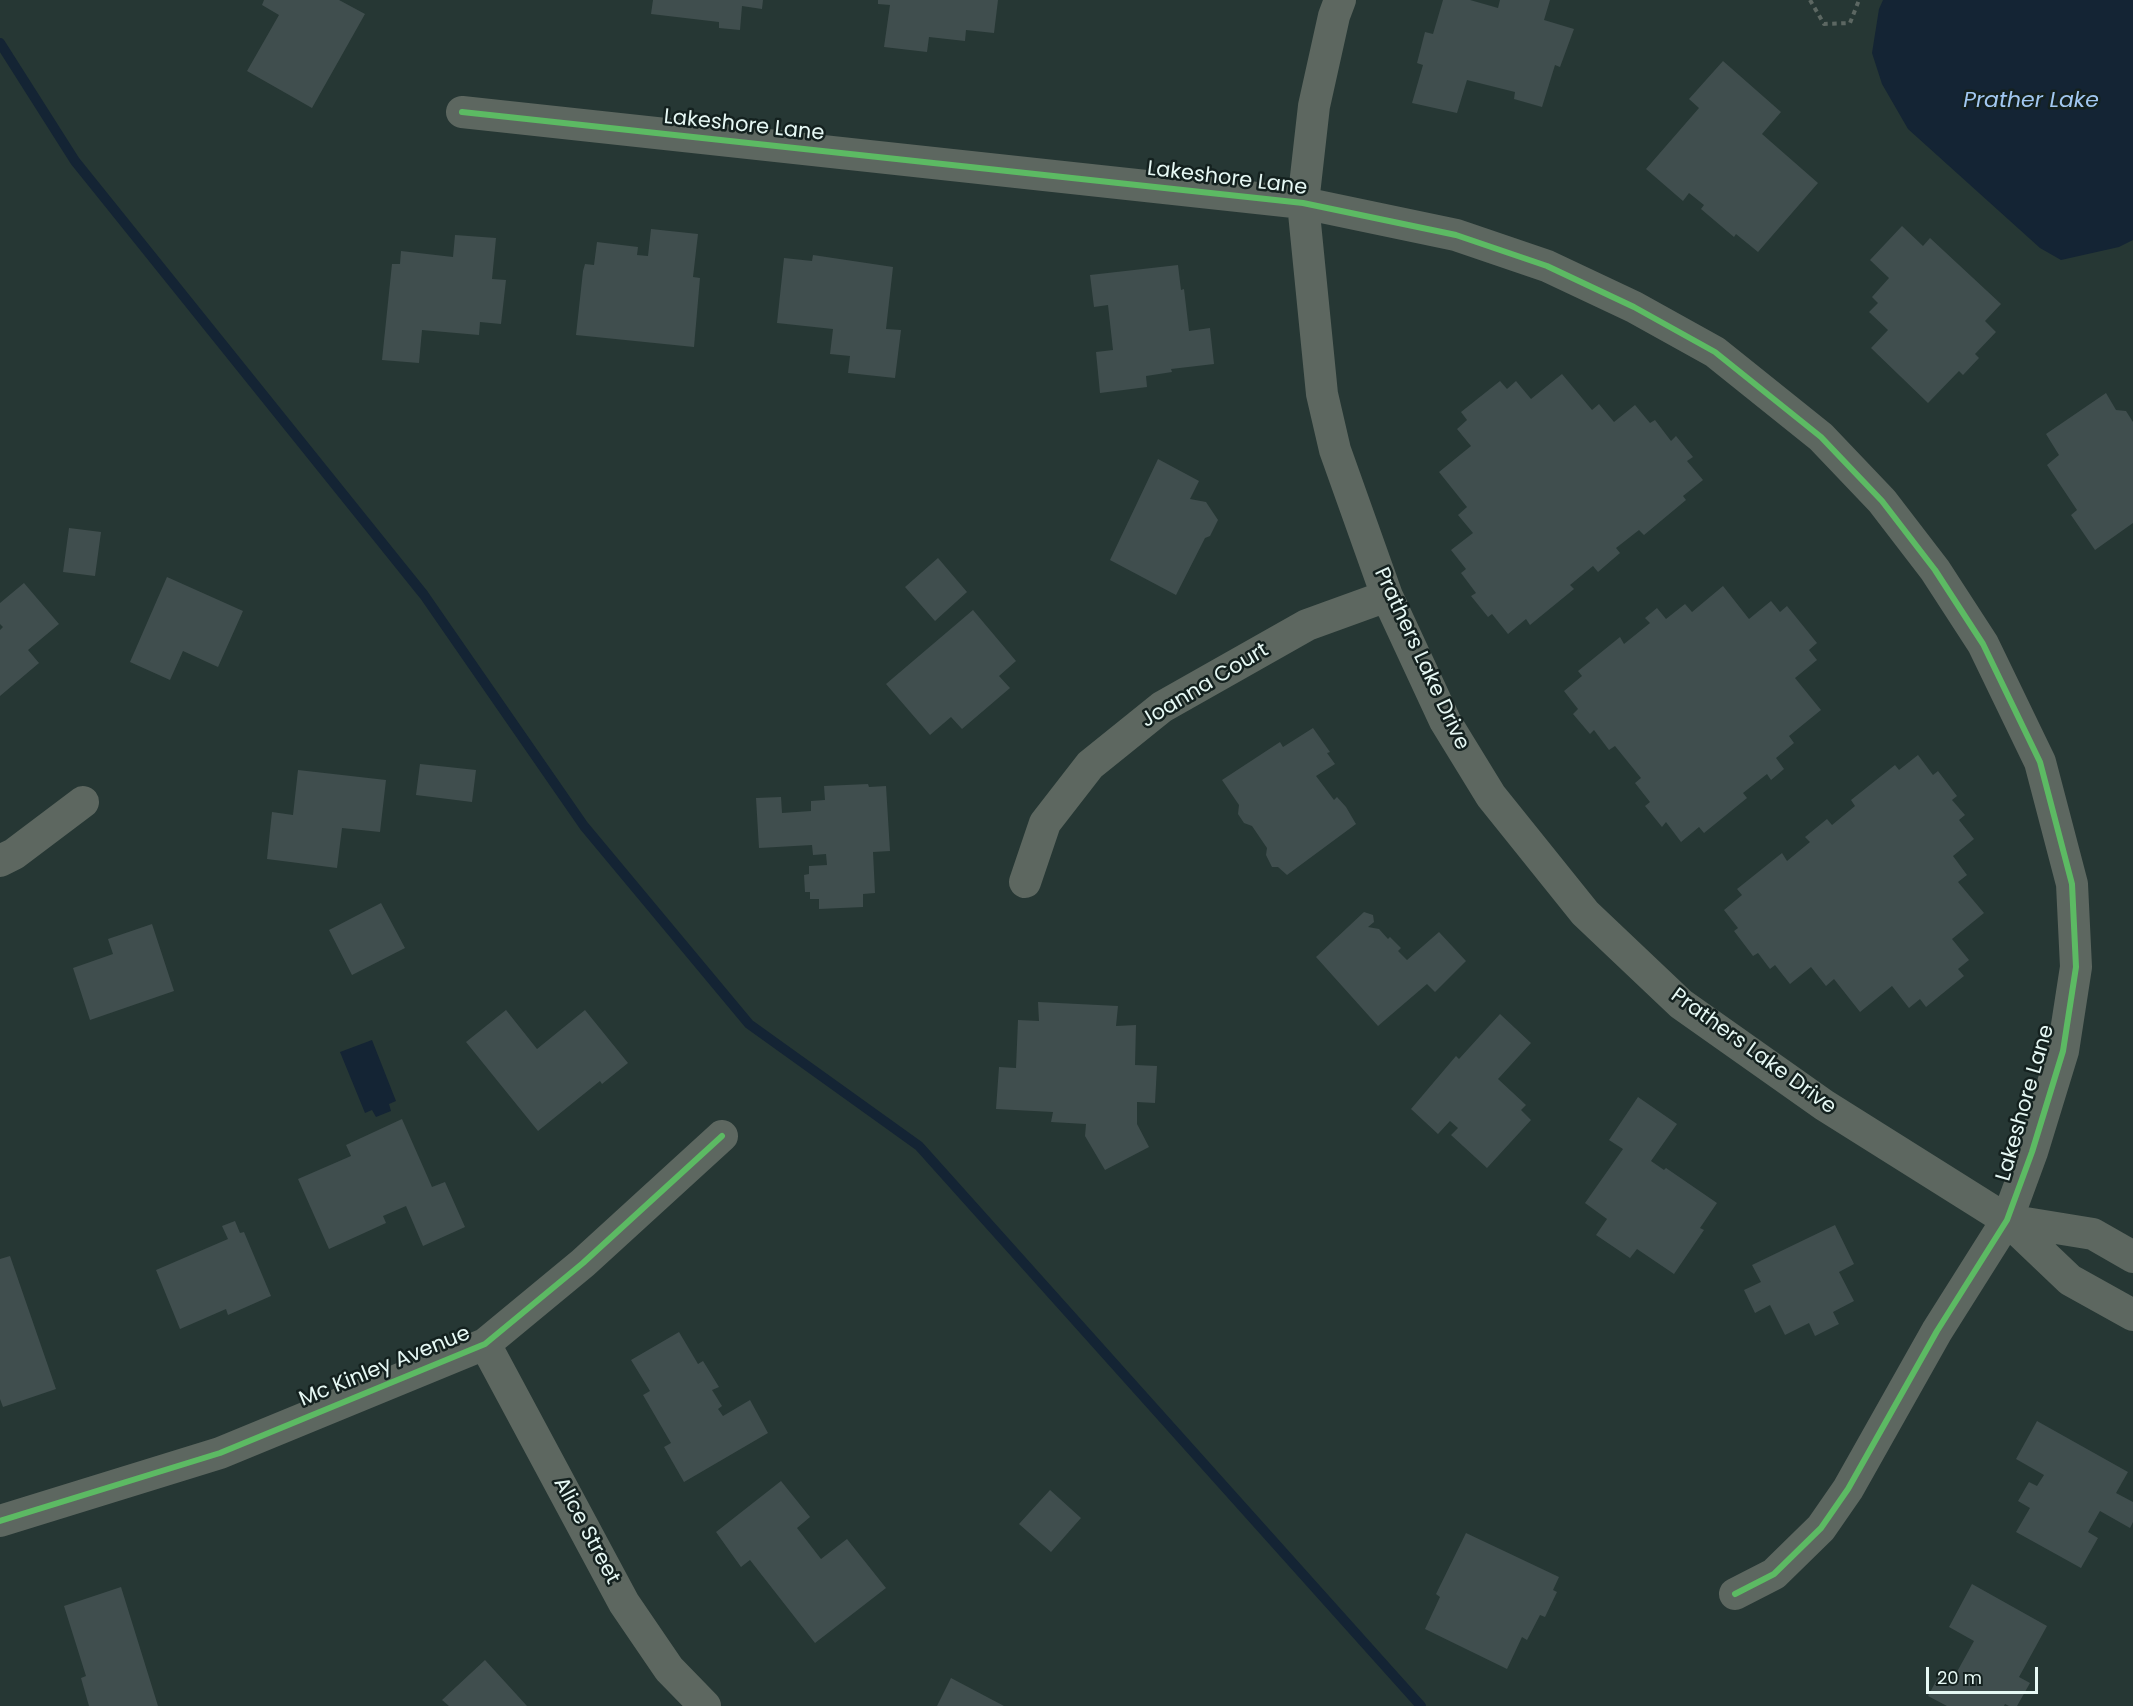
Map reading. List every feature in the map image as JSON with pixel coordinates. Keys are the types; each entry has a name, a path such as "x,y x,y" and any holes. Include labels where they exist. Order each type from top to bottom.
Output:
{"street":[{"name":"Prathers Lake Drive","path":"1340,0 1334,16 1314,106 1303,203 1322,394 1335,450 1388,596 1445,721 1491,796 1585,913 1681,1004 1824,1104 2007,1220 2070,1280 2133,1315"},
{"name":"Lakeshore Lane","path":"462,112 1303,203 1456,235 1547,267 1634,308 1715,352 1821,437 1882,501 1935,570 1983,644 2040,762 2072,884 2076,967 2063,1051 2032,1152 2007,1220 1937,1331 1848,1489 1821,1528 1774,1574 1736,1594"},
{"name":"Joanna Court","path":"1024,882 1045,823 1090,765 1144,721 1172,701 1307,625 1388,596"},
{"path":"0,861 14,855 83,802"},
{"name":"Mc Kinley Avenue","path":"0,1521 220,1453 485,1344 583,1263 722,1136"},
{"name":"Prathers Lake Drive","path":"2007,1220 2092,1234 2133,1257"},
{"name":"Alice Street","path":"485,1344 624,1603 669,1669 705,1706"}],"path":[{"path":"1810,0 1824,24 1850,23 1859,0"}],"water":[{"name":"Prather Lake","path":"1883,0 2133,0 2133,240 2119,247 2061,260 2040,248 1908,129 1882,84 1872,53 1879,9"},
{"path":"372,1040 396,1101 389,1104 391,1111 376,1117 372,1110 365,1113 340,1052"}],"building":[{"path":"264,0 339,0 365,14 312,108 247,71 279,15 262,5"},
{"path":"653,0 763,0 762,9 742,6 740,30 719,28 719,22 651,14"},
{"path":"878,0 998,0 994,33 966,30 965,41 929,37 927,52 884,47 890,5 878,4"},
{"path":"1443,0 1470,0 1498,8 1500,0 1550,0 1544,20 1574,29 1560,67 1555,65 1542,107 1514,99 1515,92 1467,80 1457,113 1412,103 1423,65 1417,63 1425,32 1433,34"},
{"path":"1723,61 1781,112 1762,134 1818,183 1758,252 1736,234 1734,237 1701,209 1704,205 1689,193 1683,201 1646,169 1699,108 1689,99"},
{"path":"1902,226 1923,246 1930,238 2001,304 1985,321 1996,332 1975,354 1979,358 1963,375 1959,371 1928,403 1871,348 1888,330 1869,312 1878,303 1872,297 1889,278 1870,260"},
{"path":"651,229 698,234 693,277 700,278 694,347 576,335 583,271 585,264 594,265 597,242 638,247 637,255 648,256"},
{"path":"455,235 496,238 492,279 506,280 501,324 480,322 479,335 422,330 419,363 382,360 392,264 400,264 401,251 453,257"},
{"path":"813,255 893,267 886,329 901,330 895,378 848,373 850,356 830,354 833,329 777,323 784,258 812,261"},
{"path":"1178,265 1181,290 1184,289 1189,331 1210,328 1214,364 1171,369 1172,372 1146,376 1147,387 1100,393 1096,352 1113,350 1108,305 1094,307 1090,275"},
{"path":"1562,374 1592,410 1599,404 1614,422 1635,405 1650,423 1655,420 1671,441 1676,436 1693,457 1687,461 1703,480 1683,496 1686,500 1644,535 1639,530 1616,548 1620,553 1598,572 1593,566 1570,585 1574,589 1530,625 1526,619 1508,634 1492,614 1488,617 1471,596 1476,593 1461,573 1466,569 1451,550 1473,533 1458,515 1467,507 1439,472 1471,446 1457,429 1467,420 1461,412 1500,381 1507,389 1516,381 1531,399"},
{"path":"2106,393 2116,410 2126,411 2133,422 2133,523 2095,550 2071,515 2077,510 2047,465 2059,455 2046,434"},
{"path":"1158,459 1199,481 1190,499 1206,502 1218,520 1210,536 1205,538 1176,595 1110,560"},
{"path":"69,528 101,532 95,576 63,572"},
{"path":"938,558 967,592 935,621 905,587"},
{"path":"167,577 243,611 218,667 183,651 170,680 130,662"},
{"path":"24,583 59,624 28,650 39,663 0,696 0,630 3,627 0,624 0,603"},
{"path":"1723,586 1749,619 1771,601 1780,612 1787,606 1817,643 1809,650 1817,660 1795,678 1821,710 1789,736 1794,743 1776,758 1784,769 1771,780 1767,774 1743,793 1747,798 1704,833 1699,827 1681,842 1666,822 1662,827 1645,806 1650,802 1635,783 1641,778 1615,746 1609,750 1594,730 1590,734 1573,714 1578,709 1564,691 1582,676 1578,671 1620,637 1624,644 1650,623 1645,618 1657,608 1666,619 1685,604 1692,612"},
{"path":"973,610 1016,661 999,676 1010,688 962,729 951,717 930,735 886,684"},
{"path":"1313,728 1330,752 1327,753 1335,764 1316,776 1334,800 1337,797 1346,807 1356,824 1287,875 1278,867 1272,867 1266,855 1267,848 1252,826 1244,823 1238,814 1239,805 1222,780 1280,742 1283,747"},
{"path":"1918,755 1933,775 1938,771 1957,796 1952,800 1965,815 1959,820 1974,839 1953,856 1967,875 1958,882 1984,913 1952,939 1969,960 1958,969 1964,976 1926,1007 1920,999 1909,1008 1892,986 1860,1012 1834,979 1826,986 1811,967 1790,984 1775,965 1770,969 1758,953 1753,956 1734,931 1738,928 1724,910 1742,895 1737,889 1782,853 1787,861 1810,842 1805,837 1827,819 1832,825 1855,806 1851,800 1895,765 1899,770"},
{"path":"420,764 476,770 472,802 416,795"},
{"path":"298,770 386,780 380,832 342,828 337,868 267,859 272,812 293,815"},
{"path":"868,784 869,787 886,786 890,851 873,852 875,893 863,894 863,907 819,909 819,899 810,899 810,892 805,892 804,875 809,874 809,866 827,865 826,854 813,855 812,845 759,848 756,798 781,797 782,813 811,811 811,801 825,800 824,786"},
{"path":"381,903 405,948 352,975 329,930"},
{"path":"1364,912 1373,915 1374,922 1368,927 1379,929 1388,939 1390,937 1401,948 1398,951 1407,960 1439,932 1466,961 1435,992 1427,984 1378,1026 1316,957"},
{"path":"152,924 174,991 90,1020 73,968 113,954 108,939"},
{"path":"1038,1002 1118,1006 1116,1026 1136,1025 1135,1065 1157,1066 1155,1103 1137,1102 1137,1124 1149,1147 1105,1170 1085,1136 1086,1124 1051,1122 1053,1112 996,1109 999,1067 1016,1068 1018,1020 1039,1021"},
{"path":"506,1010 537,1049 585,1010 628,1063 602,1084 600,1081 538,1131 466,1042"},
{"path":"1500,1014 1531,1043 1498,1079 1526,1105 1521,1110 1531,1120 1487,1168 1451,1135 1458,1128 1450,1121 1438,1134 1411,1109 1456,1056 1459,1059"},
{"path":"1638,1097 1677,1124 1651,1161 1664,1170 1666,1168 1717,1203 1700,1228 1704,1230 1674,1274 1637,1249 1630,1258 1596,1235 1607,1219 1585,1203 1623,1149 1609,1140"},
{"path":"402,1119 432,1187 445,1182 465,1227 423,1246 406,1206 383,1216 386,1223 329,1249 298,1179 351,1156 346,1145"},
{"path":"235,1221 240,1233 244,1232 271,1296 228,1315 226,1309 180,1329 156,1270 228,1239 222,1226"},
{"path":"1835,1225 1854,1264 1839,1272 1854,1301 1833,1312 1839,1324 1815,1336 1809,1323 1785,1335 1770,1305 1755,1313 1744,1290 1761,1282 1752,1265"},
{"path":"10,1256 56,1389 3,1407 0,1399 0,1259"},
{"path":"679,1332 698,1364 703,1361 719,1387 712,1390 722,1406 718,1409 723,1416 750,1400 768,1433 684,1482 664,1447 671,1443 643,1395 650,1391 631,1360"},
{"path":"2037,1421 2128,1472 2116,1493 2133,1502 2133,1522 2130,1528 2100,1511 2088,1532 2098,1538 2081,1568 2016,1532 2030,1508 2018,1501 2029,1482 2037,1486 2044,1475 2016,1459"},
{"path":"781,1481 810,1517 797,1528 821,1559 847,1539 886,1588 815,1643 750,1560 741,1567 716,1532"},
{"path":"1050,1490 1081,1518 1051,1552 1019,1524"},
{"path":"1466,1533 1559,1577 1553,1590 1557,1592 1545,1617 1540,1615 1527,1640 1522,1637 1507,1669 1425,1629 1440,1597 1436,1594"},
{"path":"1972,1584 2047,1626 2019,1677 2030,1683 2017,1706 2005,1704 2004,1706 1947,1706 1928,1696 1941,1672 1953,1679 1974,1641 1949,1627"},
{"path":"121,1587 158,1706 89,1706 81,1678 86,1676 64,1606"},
{"path":"485,1660 527,1706 449,1706 442,1700"},
{"path":"951,1678 1004,1706 937,1706"}],"waterway":[{"path":"0,43 75,161 424,595 584,826 749,1024 919,1146 1421,1706"}],"cycle path":[{"path":"462,112 1303,203 1456,235 1547,266 1634,307 1715,352 1821,437 1882,501 1935,570 1983,644 2040,762 2072,884 2076,967 2063,1051 2032,1152 2007,1220 1937,1331 1848,1489 1821,1528 1774,1574 1735,1594"},
{"path":"0,1521 220,1453 485,1344 583,1263 722,1136"}]}
